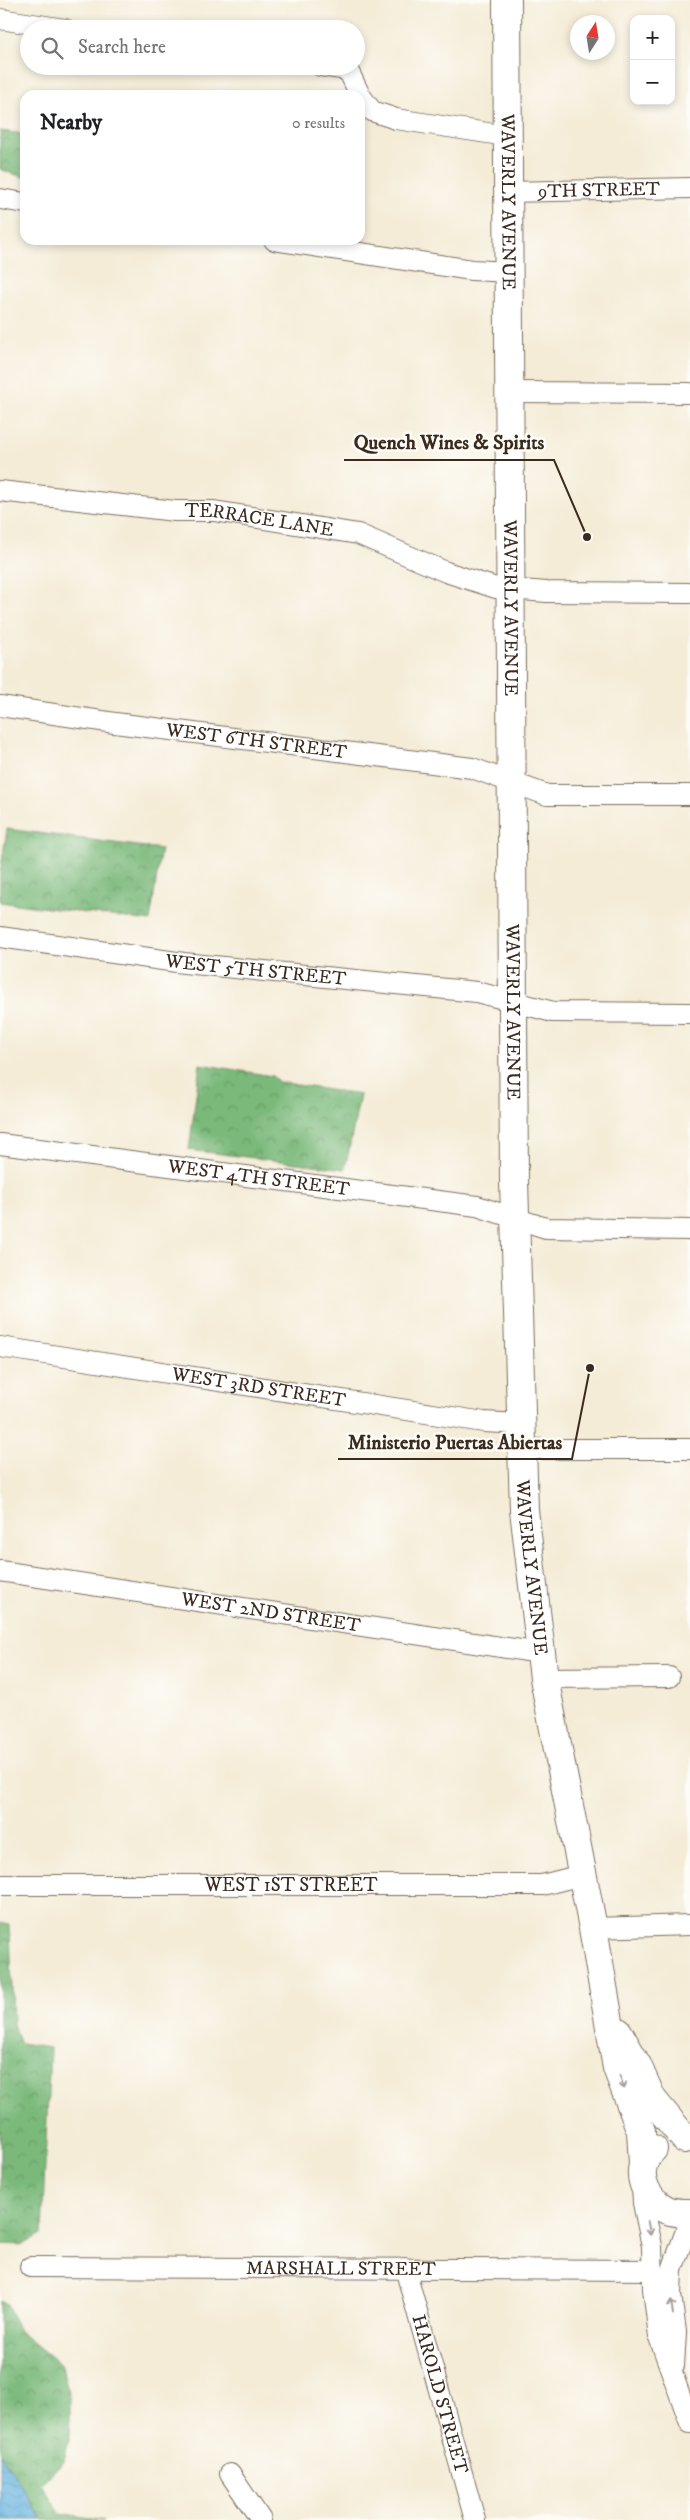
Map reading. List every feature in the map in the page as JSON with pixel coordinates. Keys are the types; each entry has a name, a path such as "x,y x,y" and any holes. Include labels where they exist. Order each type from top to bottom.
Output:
{"main road":[{"name":"WAVERLY AVENUE","path":"507,0 510,781 520,1436 526,1528 542,1666 610,2018 617,2068 641,2132 642,2171"},
{"name":"WAVERLY AVENUE","path":"610,2018 637,2065 652,2099 688,2141"},
{"path":"688,2141 664,2141 649,2152 642,2171 659,2205 675,2213 690,2213"}],"street":[{"path":"0,19 20,22"},
{"path":"350,75 358,90"},
{"path":"365,101 372,110 396,118 507,136"},
{"name":"9TH STREET","path":"508,192 690,188"},
{"path":"0,199 20,202"},
{"path":"307,245 472,270 508,272"},
{"path":"510,392 690,393"},
{"name":"TERRACE LANE","path":"0,491 175,511 214,512 358,534 472,582 510,590 690,594"},
{"name":"WEST 6TH STREET","path":"0,706 124,725 472,768 548,795 690,795"},
{"name":"WEST 5TH STREET","path":"0,937 184,963 477,992 553,1012 690,1013"},
{"name":"WEST 4TH STREET","path":"0,1144 477,1206 546,1228 690,1230"},
{"name":"WEST 3RD STREET","path":"0,1347 484,1422 520,1436 690,1449"},
{"name":"WEST 2ND STREET","path":"0,1571 542,1666 669,1677"},
{"name":"WEST 1ST STREET","path":"0,1885 542,1885 582,1876"},
{"path":"593,1928 690,1925"},
{"name":"WAVERLY AVENUE","path":"642,2171 643,2203 652,2246 652,2270 660,2337 690,2423"},
{"name":"WAVERLY AVENUE","path":"674,2373 676,2332 671,2295 672,2270 690,2219"},
{"name":"MARSHALL STREET","path":"30,2268 652,2270"},
{"name":"HAROLD STREET","path":"404,2268 475,2520"},
{"path":"230,2474 261,2520"}],"green space":[{"path":"0,131 20,133 20,176 0,169"},
{"path":"7,829 161,849 150,921 0,902 0,874"},
{"path":"200,1064 272,1076 279,1082 360,1095 345,1169 189,1150"},
{"path":"0,1923 10,1925 13,2024 21,2043 50,2048 42,2234 23,2245 0,2244"},
{"path":"0,2301 7,2305 19,2331 62,2366 70,2401 70,2434 64,2461 40,2484 60,2513 104,2520 43,2520 0,2453"}],"water":[{"path":"0,2453 43,2520 0,2520"}],"place":[{"name":"Quench Wines & Spirits","path":"587,537"},
{"name":"Ministerio Puertas Abiertas","path":"590,1368"}]}
